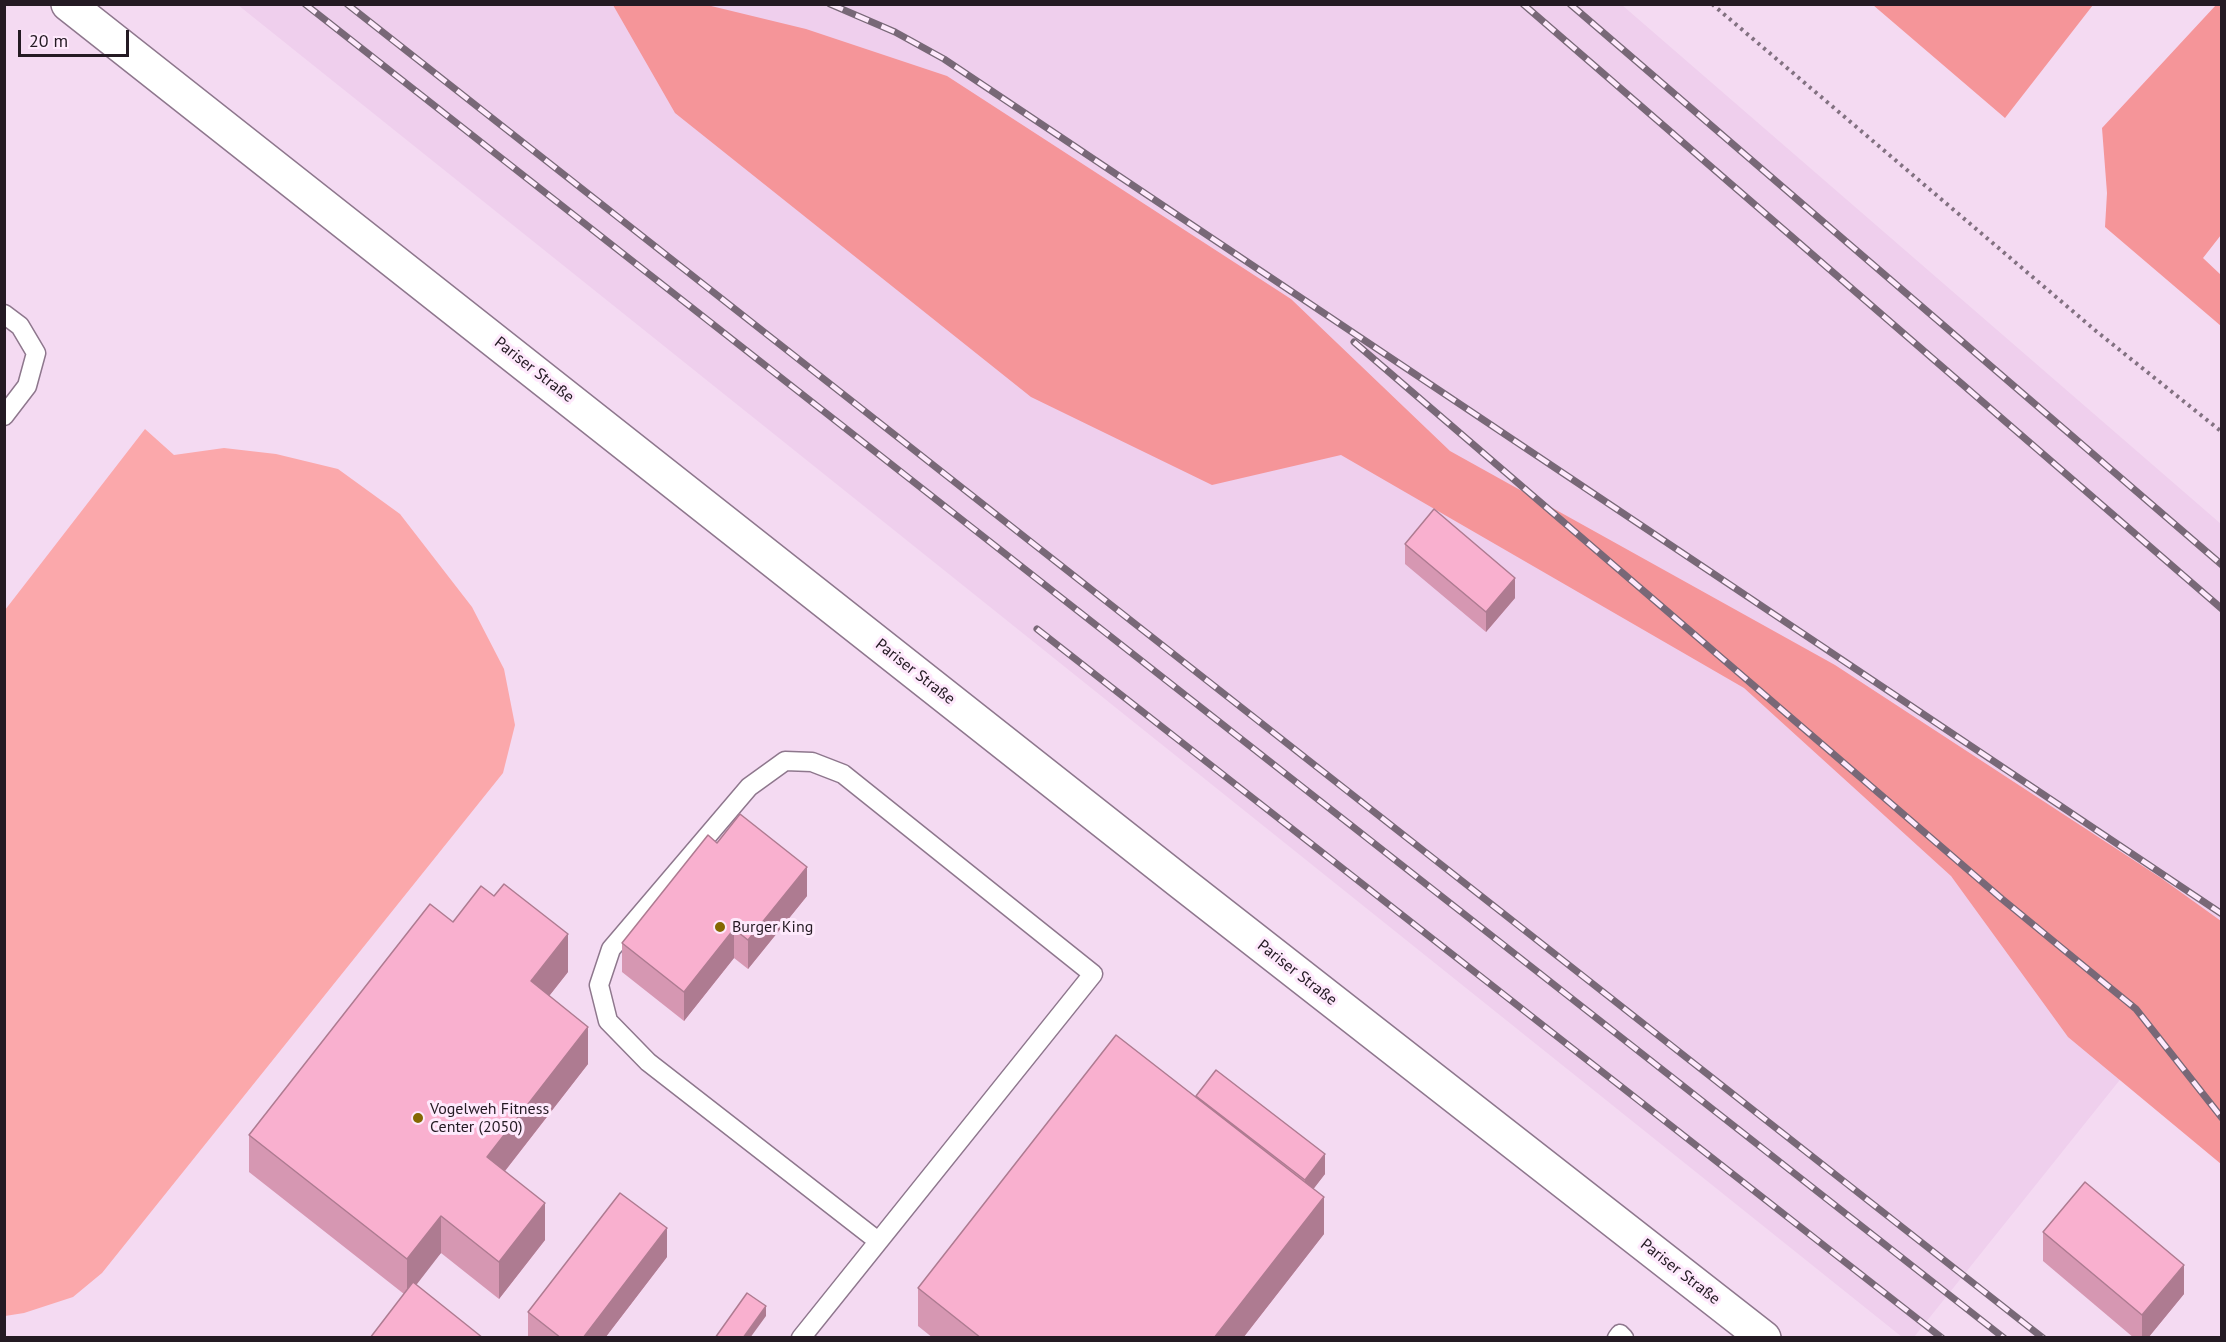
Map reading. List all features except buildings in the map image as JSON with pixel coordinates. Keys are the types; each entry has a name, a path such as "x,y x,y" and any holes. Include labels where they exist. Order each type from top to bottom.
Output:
{"main road":[{"name":"Pariser Straße","path":"68,4 1178,880 1764,1338"}],"lane":[{"path":"4,314 20,326 36,352 27,386 4,416"},
{"path":"801,1338 1093,974 843,774 812,762 785,761 749,787 611,949 599,985 608,1021 648,1062 878,1241"},
{"path":"1617,1338 1620,1334 1624,1338"}],"path":[{"path":"1712,4 2096,331 2222,432"}],"shaded area":[{"path":"238,5 1622,5 2221,524 2221,966 2215,961 1914,1337 1902,1337"},
{"path":"613,5 707,5 806,29 947,76 1291,299 1450,451 1835,665 2161,878 2221,921 2221,1164 2068,1037 1951,876 1744,688 1341,455 1212,485 1031,397 675,113"},
{"path":"1873,5 2093,5 2005,118"},
{"path":"2216,5 2222,5 2221,235 2203,258 2221,275 2221,326 2105,227 2107,193 2102,128"},
{"path":"145,429 174,455 224,448 276,454 338,469 400,514 472,607 504,669 515,725 503,773 102,1273 73,1297 24,1313 5,1316 5,610"}],"railway":[{"path":"305,4 2004,1338"},
{"path":"347,4 2043,1338"},
{"path":"830,4 895,32 944,59 2222,914"},
{"path":"1523,4 2222,609"},
{"path":"1570,4 2222,565"},
{"path":"1354,342 2002,899 2136,1009 2222,1118"},
{"path":"1037,629 1942,1338"}],"place":[{"name":"Burger King","path":"720,927"},
{"name":"Vogelweh Fitness Center (2050)","path":"418,1118"}]}
